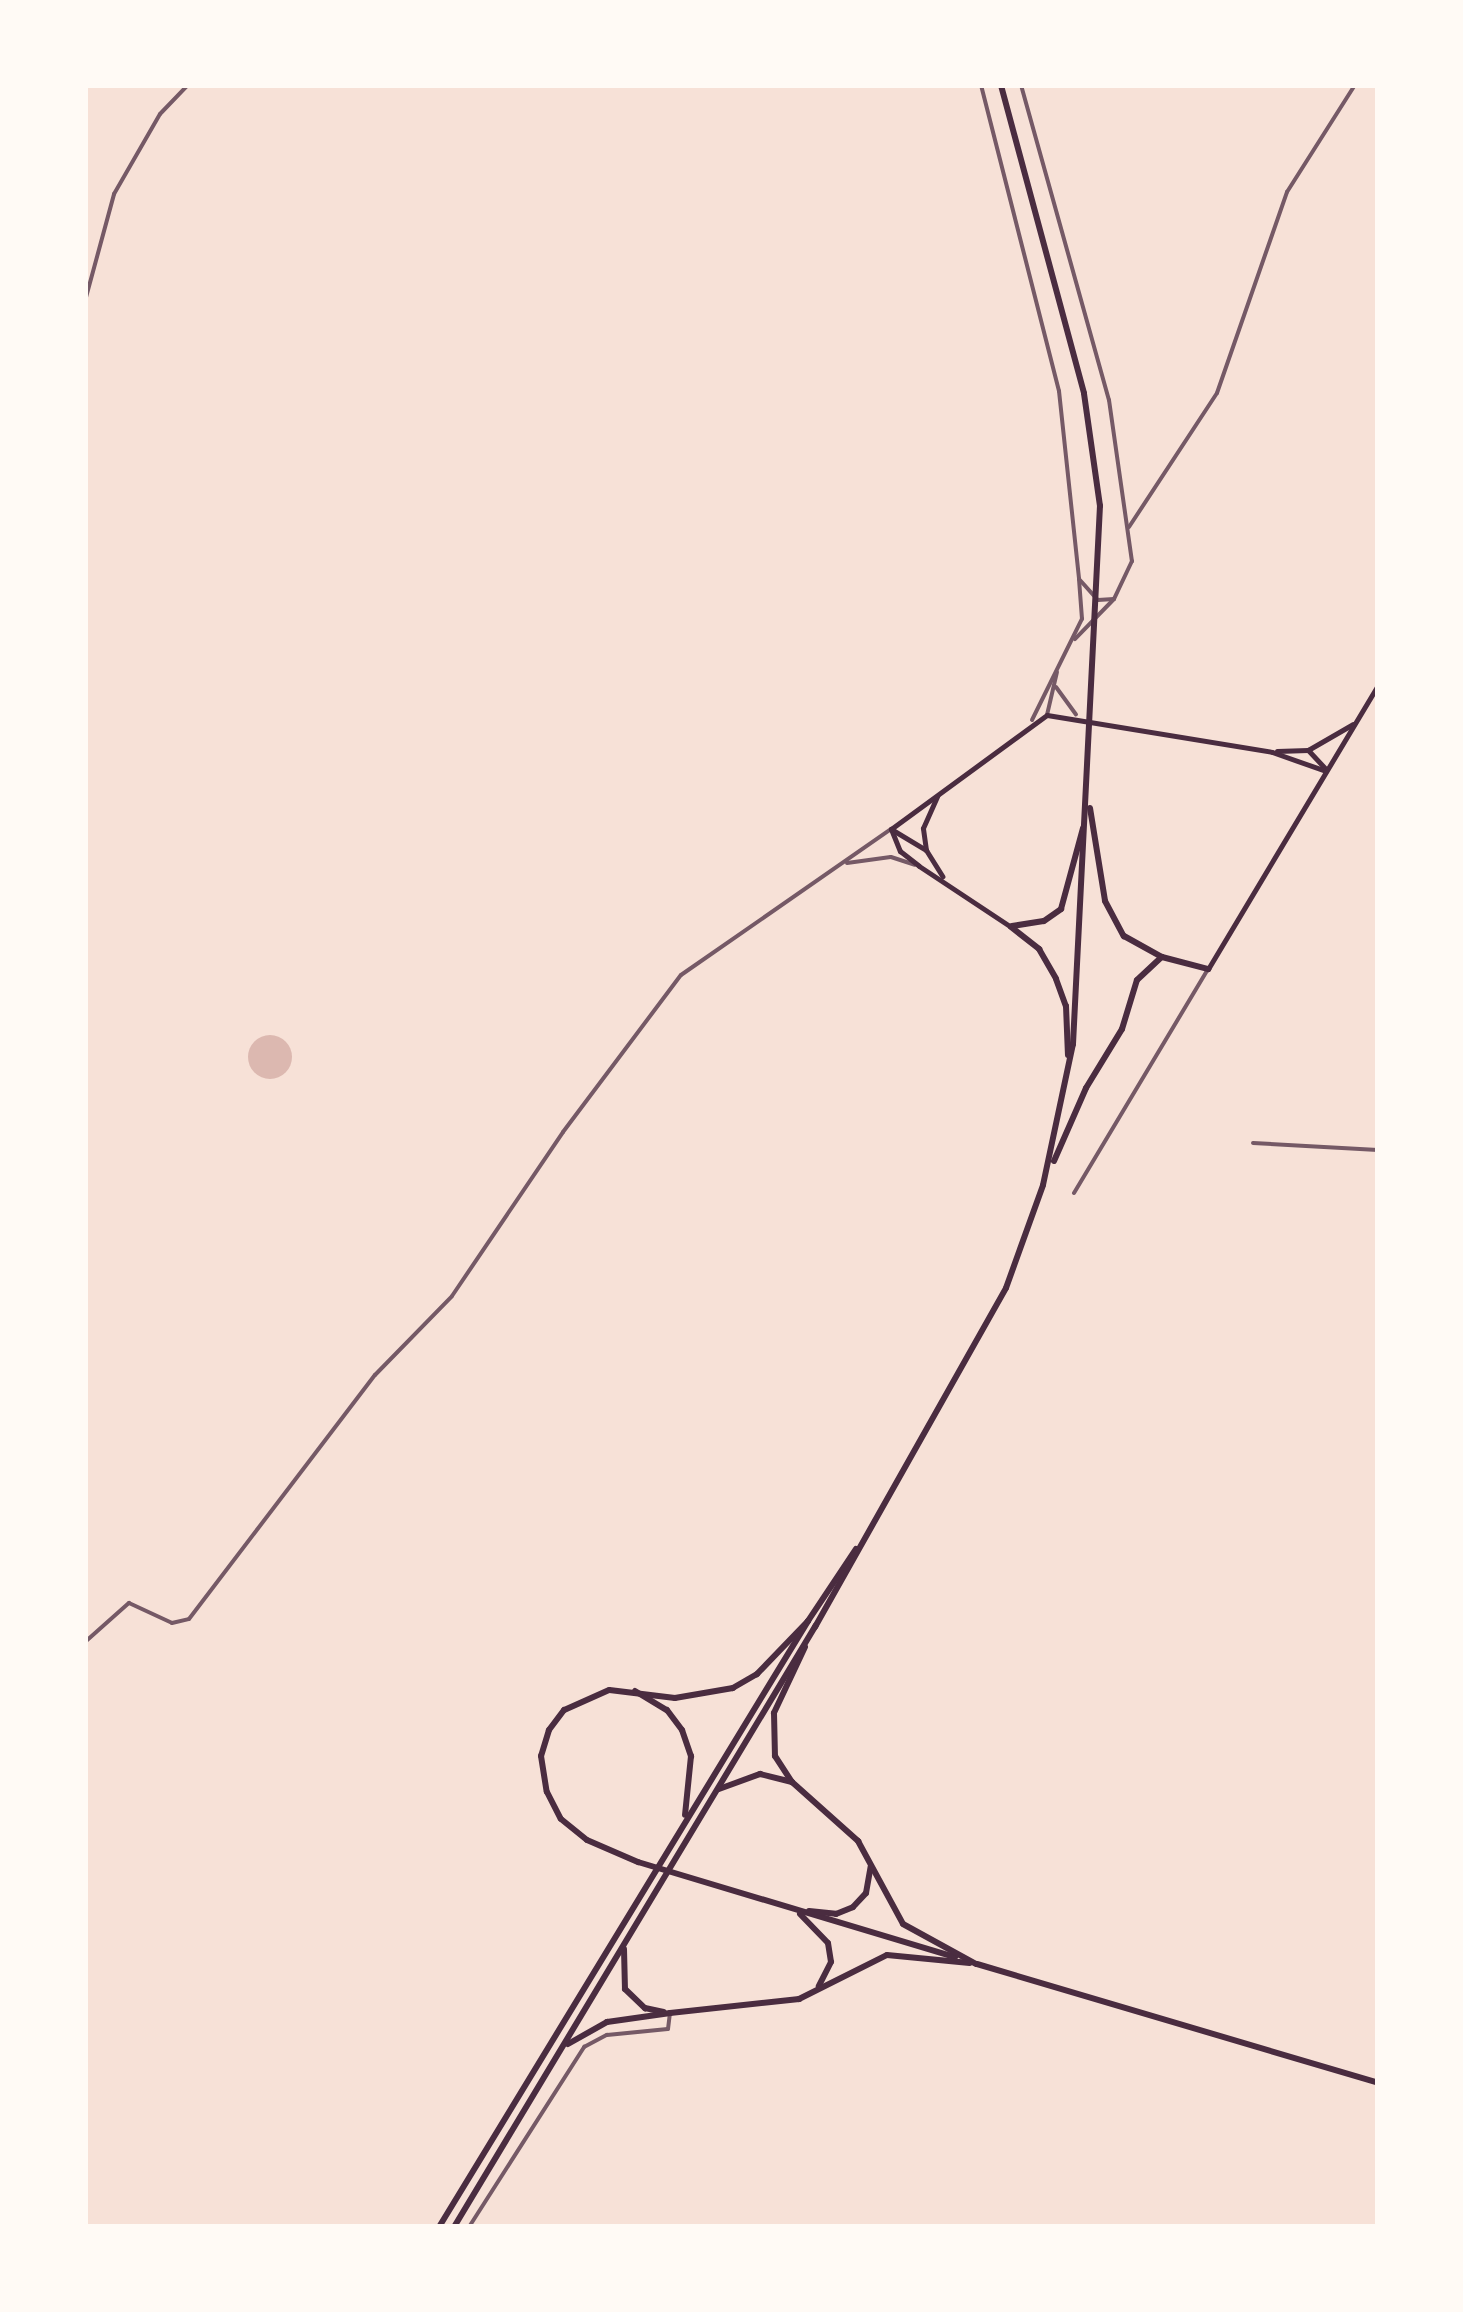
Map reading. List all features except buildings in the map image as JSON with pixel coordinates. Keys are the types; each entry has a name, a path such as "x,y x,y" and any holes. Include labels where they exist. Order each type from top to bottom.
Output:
{"main road":[{"path":"1001,85 1084,393 1100,506 1100,575 1068,1072 1043,1185"},
{"path":"1088,787 1105,902 1124,936 1162,957 1208,969 1378,685"},
{"path":"891,829 1032,720 1047,715 1076,715 1272,752 1326,772"},
{"path":"1272,752 1308,750 1356,722"},
{"path":"1308,750 1326,772"},
{"path":"926,850 926,813 941,789"},
{"path":"1011,926 1044,921 1061,909 1086,817"},
{"path":"891,829 926,850 944,878"},
{"path":"891,829 900,851 918,866 944,878 1039,948 1066,1006 1068,1072"},
{"path":"438,2227 684,1820 895,1490 988,1327 1086,1088 1122,1029 1137,980 1162,957"},
{"path":"812,1623 757,1674 733,1688 688,1697 609,1690 564,1710 548,1730 541,1756 546,1792 561,1819 587,1840 694,1882 1378,2083"},
{"path":"812,1623 774,1714 775,1756 792,1782 858,1841 903,1924 976,1964"},
{"path":"454,2227 718,1790 812,1623"},
{"path":"635,1691 666,1710 682,1730 691,1756 684,1820"},
{"path":"718,1790 760,1774 792,1782"},
{"path":"794,1910 836,1914 853,1907 866,1892 871,1865"},
{"path":"794,1910 828,1944 831,1962 815,1992"},
{"path":"624,1945 626,1990 646,2008 670,2013"},
{"path":"563,2047 607,2022 799,1999 840,1973 887,1955 976,1964"}],"street":[{"path":"85,301 114,194 160,114 188,85"},
{"path":"981,85 1059,391 1079,579 1082,619 1032,720"},
{"path":"1021,85 1109,400 1129,526 1132,561 1114,599 1075,638"},
{"path":"1129,526 1216,393 1287,192 1356,85"},
{"path":"1079,579 1098,600 1114,599"},
{"path":"1047,715 1058,668"},
{"path":"1056,685 1076,715"},
{"path":"85,1642 129,1603 172,1623 189,1618 375,1376 452,1296 562,1132 681,975 891,829"},
{"path":"842,864 891,858 918,866"},
{"path":"1074,1193 1208,969"},
{"path":"1253,1143 1378,1150"},
{"path":"469,2227 584,2048 606,2035 668,2029 670,2013"}],"shaded area":[{"path":"270,1035 286,1041 292,1057 286,1073 270,1079 254,1073 248,1057 254,1041"}]}
